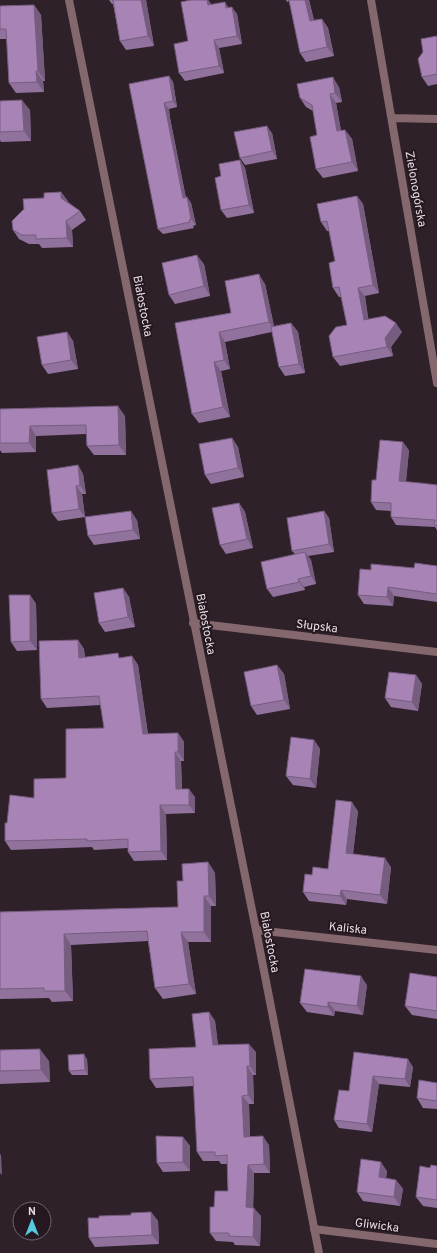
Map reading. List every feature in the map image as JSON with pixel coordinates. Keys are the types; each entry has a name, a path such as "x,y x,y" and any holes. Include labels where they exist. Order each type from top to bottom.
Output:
{"street":[{"name":"Białostocka","path":"69,0 193,623 256,930 319,1253"},
{"name":"Zielonogórska","path":"371,0 437,383"},
{"path":"392,118 437,119"},
{"name":"Słupska","path":"193,623 437,652"},
{"name":"Kaliska","path":"256,930 437,950"},
{"name":"Gliwicka","path":"314,1229 437,1244"}],"building":[{"path":"113,0 141,0 148,36 120,41"},
{"path":"191,0 207,0 208,5 225,2 226,8 232,7 237,36 214,40 219,66 179,73 174,44 188,41 181,2"},
{"path":"289,0 305,0 310,21 322,19 327,47 300,53"},
{"path":"34,5 38,71 36,71 37,82 9,83 6,29 0,29 0,6"},
{"path":"437,36 437,74 422,77 418,59 423,52 421,39"},
{"path":"169,76 173,101 164,103 183,198 187,197 191,219 189,220 190,222 158,229 129,84"},
{"path":"333,77 335,93 330,94 337,131 345,130 352,162 316,169 310,137 317,135 312,105 300,98 297,84"},
{"path":"22,100 24,131 0,132 0,101"},
{"path":"267,126 272,151 240,158 234,132"},
{"path":"240,160 249,205 221,210 215,178 221,176 219,164"},
{"path":"61,192 61,198 80,211 66,221 67,238 36,239 36,235 22,235 13,230 12,221 24,209 23,199 44,198 44,193"},
{"path":"357,196 373,285 358,288 364,320 385,316 396,323 385,338 387,347 333,357 329,336 336,327 347,325 339,287 333,288 329,263 335,261 327,221 321,222 317,204"},
{"path":"197,255 204,286 169,295 162,263"},
{"path":"259,274 269,322 219,332 224,360 214,362 223,407 192,414 175,323 231,313 225,281"},
{"path":"291,323 299,364 279,367 271,327"},
{"path":"67,332 71,360 42,365 37,337"},
{"path":"118,406 119,445 87,446 86,425 30,426 29,443 0,443 0,409"},
{"path":"232,438 238,468 205,475 199,444"},
{"path":"380,440 403,442 399,481 437,485 437,526 434,525 435,520 391,517 391,503 371,502 372,480 376,480"},
{"path":"78,465 80,485 76,486 79,509 52,513 47,470"},
{"path":"239,503 247,539 220,545 212,508"},
{"path":"131,511 133,530 88,536 85,517"},
{"path":"324,511 329,544 292,551 287,518"},
{"path":"305,552 311,576 298,579 299,582 267,589 261,562"},
{"path":"415,563 437,566 437,594 388,587 387,597 358,595 360,569 371,570 371,564 414,568"},
{"path":"123,588 128,617 99,623 94,593"},
{"path":"9,595 30,595 30,641 11,642"},
{"path":"78,640 79,658 118,653 119,658 132,656 143,734 178,733 178,752 175,752 176,789 189,789 189,805 160,805 161,851 128,852 128,839 87,841 87,839 5,841 5,823 7,823 10,795 34,798 34,779 66,778 66,729 104,728 99,696 41,699 39,641"},
{"path":"277,665 284,700 251,706 244,672"},
{"path":"389,672 416,675 412,702 385,698"},
{"path":"291,737 314,740 310,779 286,776"},
{"path":"336,800 352,802 346,853 385,858 380,895 341,890 340,896 303,892 305,874 312,875 313,867 328,869"},
{"path":"208,862 209,896 204,896 204,932 181,932 189,984 155,988 147,931 64,934 65,991 44,991 44,988 0,989 0,912 178,907 177,881 183,881 182,864"},
{"path":"305,969 361,976 357,1006 328,1002 328,1007 300,1003"},
{"path":"410,973 437,977 437,1011 405,1006"},
{"path":"209,1012 213,1045 249,1044 250,1066 247,1066 248,1095 242,1096 244,1137 263,1136 264,1164 248,1165 246,1207 254,1208 253,1237 229,1236 229,1233 210,1233 210,1207 214,1207 215,1191 228,1191 227,1155 215,1156 215,1152 197,1152 193,1077 150,1079 149,1049 196,1047 192,1014"},
{"path":"40,1049 41,1070 0,1071 0,1050"},
{"path":"354,1052 408,1059 405,1079 373,1076 367,1124 334,1120 339,1090 349,1091"},
{"path":"84,1054 85,1070 69,1071 68,1055"},
{"path":"419,1080 437,1083 437,1101 417,1098"},
{"path":"156,1136 183,1137 183,1162 157,1163"},
{"path":"361,1159 381,1162 379,1177 396,1180 394,1197 357,1192"},
{"path":"431,1165 437,1166 437,1200 416,1197 420,1166 430,1168"},
{"path":"151,1212 152,1235 89,1238 88,1218"}]}
